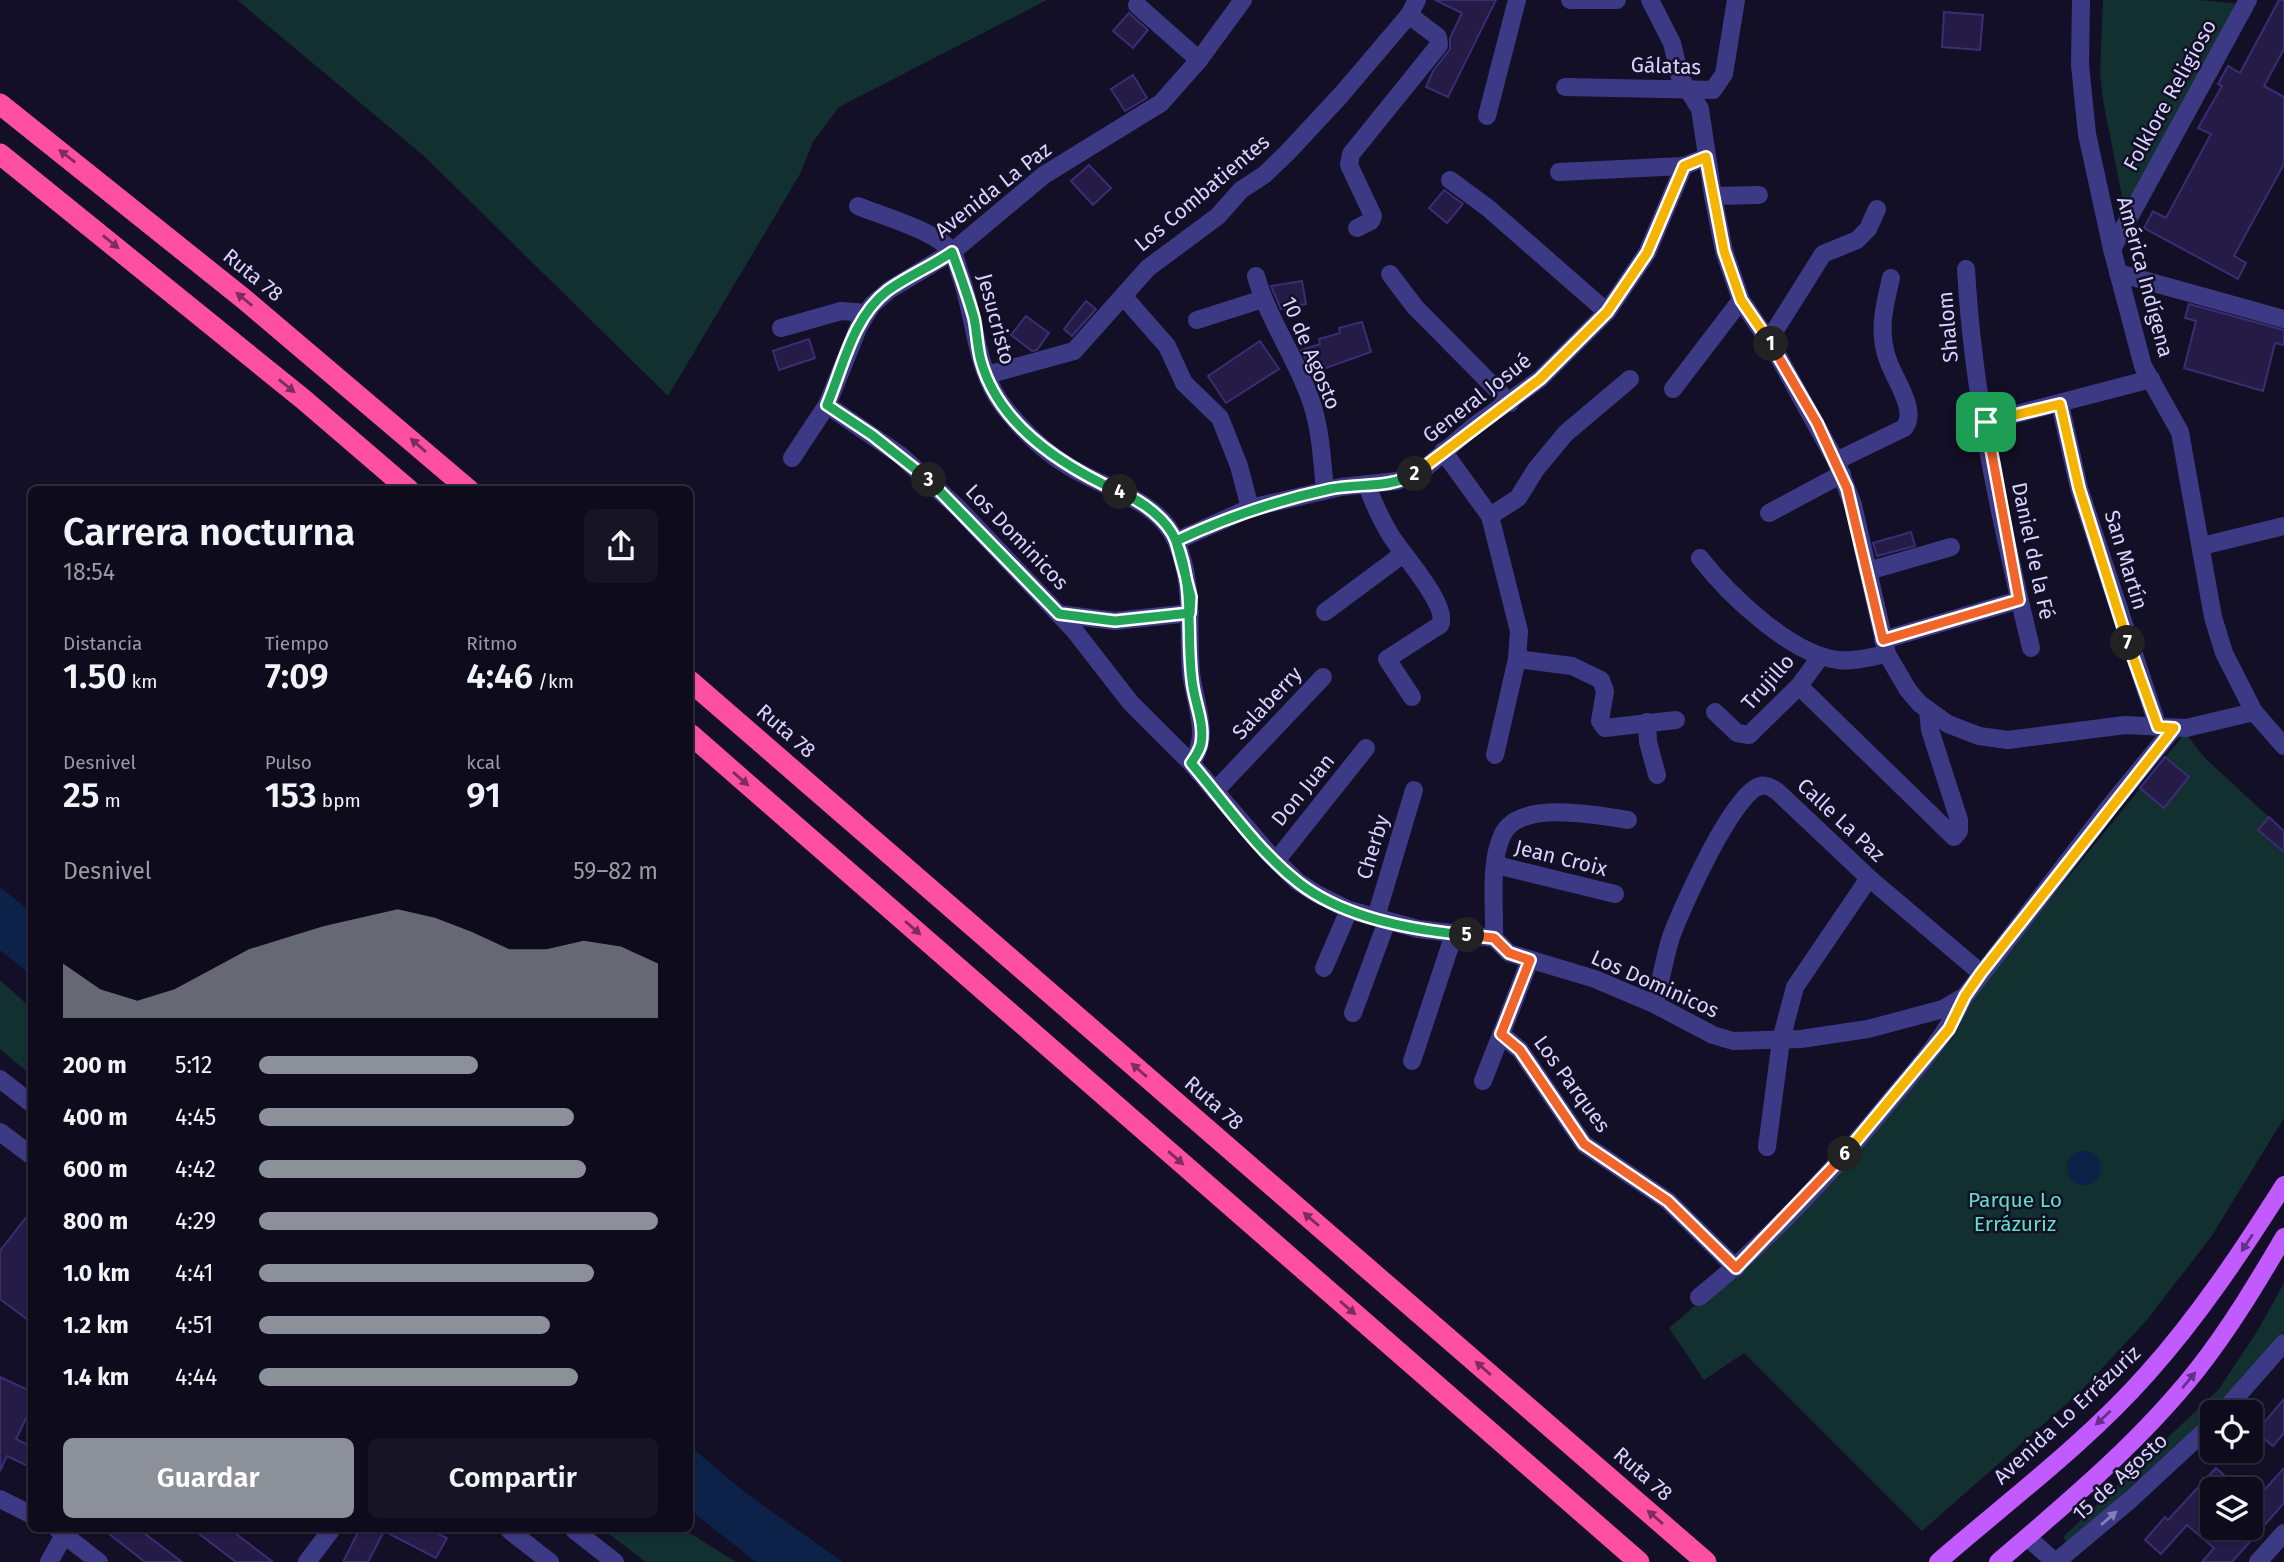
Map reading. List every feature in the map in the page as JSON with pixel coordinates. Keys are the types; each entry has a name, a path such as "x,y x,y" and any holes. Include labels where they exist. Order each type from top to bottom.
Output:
{"highway":[{"name":"Ruta 78","path":"0,104 244,299 464,486"},
{"path":"0,154 303,399 404,486"},
{"name":"Ruta 78","path":"693,684 1706,1562"},
{"path":"693,737 1639,1562"}],"main road":[{"name":"Avenida Lo Errázuriz","path":"1938,1562 2088,1432 2146,1375 2212,1295 2284,1185"},
{"path":"1998,1562 2108,1466 2165,1408 2217,1344 2284,1237"}],"street":[{"name":"Avenida La Paz","path":"792,458 827,405 866,313 889,290 952,252 1044,175 1161,103 1199,60 1242,0"},
{"path":"1487,116 1517,0"},
{"path":"1570,0 1617,0"},
{"path":"1650,0 1664,24 1687,88 1700,110 1724,251 1741,300 1769,340 1839,468 1853,505 1885,647 1908,690 1928,710 1966,732 2001,740 2111,726 2209,725 2254,712"},
{"name":"Gálatas","path":"1565,87 1687,88 1706,92 1717,88 1736,0"},
{"name":"América Indígena","path":"2081,0 2082,105 2112,249 2143,366 2180,432 2213,617 2224,653 2254,712 2284,746"},
{"name":"Folklore Religioso","path":"2112,249 2248,0"},
{"path":"1136,5 1199,60"},
{"path":"1357,228 1370,221 1373,216 1349,165 1351,154 1439,45 1438,37 1413,7"},
{"name":"Los Combatientes","path":"987,375 1074,351 1148,268 1218,216 1241,190 1264,175 1287,153 1341,95 1413,7"},
{"path":"1559,172 1684,166 1706,157"},
{"name":"General Josué","path":"1176,541 1250,508 1325,490 1367,486 1410,477 1474,426 1510,403 1548,371 1607,312 1647,253 1684,166"},
{"path":"1450,180 1488,208 1607,312"},
{"path":"1713,196 1759,195"},
{"path":"858,206 931,236 952,252"},
{"path":"1769,340 1823,254 1857,240 1868,229 1877,209"},
{"name":"Jesucristo","path":"952,252 967,295 981,361 1004,407 1052,456 1139,501 1154,513 1176,541 1191,597 1192,683 1202,733 1198,754 1191,763"},
{"name":"Shalom","path":"1966,269 1972,352 1986,422"},
{"path":"2118,273 2284,319"},
{"path":"1390,274 1415,307 1510,403"},
{"name":"10 de Agosto","path":"1256,276 1263,299 1312,403 1325,490"},
{"path":"1769,513 1905,428 1909,422 1909,413 1888,362 1882,336 1881,323 1891,278"},
{"path":"1124,298 1167,346 1184,383 1220,418 1239,466 1250,508"},
{"path":"1198,320 1263,299"},
{"path":"1673,389 1741,300"},
{"path":"781,328 841,310 866,313"},
{"path":"1490,516 1518,498 1536,469 1566,433 1630,379"},
{"path":"1986,422 2151,379"},
{"name":"San Martín","path":"2060,404 2079,488 2166,727"},
{"name":"Los Dominicos","path":"827,405 900,456 936,486 1059,614 1130,702 1191,763 1276,861 1298,882 1349,910 1454,934 1494,938 1509,953 1595,979 1654,1004 1713,1035 1746,1042 1868,1029 1943,1009 1965,996"},
{"name":"Daniel de la Fé","path":"1986,422 2019,600 2031,648"},
{"path":"1443,452 1490,516 1518,622 1517,659 1495,755"},
{"path":"1367,486 1376,510 1403,554 1424,581 1443,619 1436,628 1387,659 1412,697"},
{"path":"2202,546 2284,526"},
{"path":"1868,571 1951,547"},
{"path":"1325,612 1403,554"},
{"path":"1700,558 1720,583 1757,617 1821,656 1846,661 2019,600"},
{"path":"1059,614 1115,621 1190,613"},
{"name":"Trujillo","path":"1715,712 1737,733 1749,735 1800,686 1821,656"},
{"path":"1517,659 1572,666 1601,680 1605,691 1600,721 1605,728 1676,720"},
{"name":"Salaberry","path":"1215,791 1323,677"},
{"path":"1800,686 1954,837 1959,831 1959,820 1930,730 1928,710"},
{"path":"1647,722 1647,742 1657,775"},
{"name":"Los Dominicos","path":"1699,1297 1736,1268 1872,1124 1949,1029 1965,996 1981,973 2166,727"},
{"name":"Don Juan","path":"1276,861 1366,748"},
{"name":"Calle La Paz","path":"1654,1004 1670,940 1686,899 1729,820 1750,792 1760,786 1771,787 1779,793 1869,878 1981,973"},
{"name":"Cherby","path":"1353,1013 1382,919 1414,790"},
{"path":"1494,938 1496,865 1500,838 1512,822 1548,812 1628,820"},
{"name":"Jean Croix","path":"1496,865 1615,894"},
{"path":"1767,1147 1781,1040 1801,976 1869,878"},
{"path":"1324,968 1349,910"},
{"path":"1412,1060 1454,934"},
{"path":"1483,1081 1530,960"},
{"name":"Los Parques","path":"1501,1034 1520,1050 1584,1144 1668,1201 1736,1268"},
{"path":"0,1079 28,1101"},
{"path":"0,1132 28,1153"},
{"path":"2234,1400 2284,1343"},
{"name":"15 de Agosto","path":"2055,1562 2140,1491 2200,1435"},
{"path":"0,1499 28,1514"},
{"path":"49,1562 63,1532"},
{"path":"64,1532 99,1562"},
{"path":"307,1562 330,1532"},
{"path":"512,1532 550,1562"},
{"path":"577,1532 615,1562"},
{"path":"2258,1562 2284,1532"},
{"path":"2026,1537 2055,1562"}],"green space":[{"path":"237,0 1047,0 839,107 813,142 800,174 668,396 424,156"},
{"path":"2103,0 2199,0 2242,4 2126,217 2100,72"},
{"name":"Parque Lo Errázuriz","path":"2185,733 2205,758 2284,831 2284,1118 2211,1237 2146,1321 2080,1392 1922,1531 1744,1353 1704,1380 1669,1328 1779,1233"},
{"path":"0,980 28,1005 28,1072 0,1049"},
{"path":"2284,1283 2284,1332 2245,1382 2225,1400 2207,1400 2219,1389 2258,1330"},
{"path":"2200,1407 2200,1423 2068,1544 2063,1537"},
{"path":"607,1532 688,1532 736,1562 646,1562"}],"water":[{"path":"0,887 28,910 28,973 0,950"},
{"path":"2084,1151 2096,1156 2101,1168 2096,1180 2084,1185 2072,1180 2067,1168 2072,1156"},
{"path":"693,1449 747,1494 843,1562 756,1562 693,1512"}],"building":[{"path":"1435,0 1496,0 1448,97 1426,87 1433,71 1450,49 1450,38 1462,13"},
{"path":"2279,0 2284,0 2284,49 2264,86 2284,97 2284,164 2234,256 2246,263 2238,279 2144,228 2153,211 2166,218 2211,134 2198,128 2222,86 2218,84 2228,66 2240,73"},
{"path":"1944,12 1983,15 1980,50 1942,47"},
{"path":"1129,13 1148,30 1133,48 1113,31"},
{"path":"1133,75 1147,98 1125,111 1111,89"},
{"path":"1089,165 1111,188 1093,205 1071,181"},
{"path":"1444,190 1463,204 1447,223 1429,208"},
{"path":"1302,281 1306,304 1281,309 1271,286"},
{"path":"1086,301 1096,309 1072,336 1064,329"},
{"path":"2189,304 2284,330 2284,345 2275,343 2263,391 2184,368 2196,321 2185,318"},
{"path":"1026,316 1049,333 1037,350 1032,351 1011,335"},
{"path":"1362,322 1371,352 1312,373 1301,350 1320,344 1319,339 1340,333 1339,328"},
{"path":"809,339 815,358 779,370 773,351"},
{"path":"1260,341 1279,369 1226,403 1208,376"},
{"path":"1911,532 1915,546 1877,556 1873,543"},
{"path":"2165,757 2189,777 2164,808 2140,788"},
{"path":"2269,817 2284,831 2284,852 2258,830"},
{"path":"28,1215 28,1320 0,1299 0,1251"},
{"path":"0,1377 28,1390 28,1414 16,1439 28,1445 28,1466 7,1456 0,1471"},
{"path":"2284,1399 2284,1433 2273,1446 2263,1438 2263,1424"},
{"path":"2216,1468 2226,1477 2208,1477"},
{"path":"2284,1468 2284,1503 2263,1527 2263,1491"},
{"path":"2200,1485 2200,1536 2187,1525 2161,1554 2145,1540 2165,1517 2168,1520"},
{"path":"107,1532 143,1532 182,1562 145,1562"},
{"path":"197,1532 234,1532 273,1562 236,1562"},
{"path":"358,1532 383,1532 368,1562 343,1562"},
{"path":"386,1532 434,1532 447,1538 436,1558"},
{"path":"2205,1540 2251,1540 2232,1562 2202,1562 2214,1548"}],"route":[{"path":"1986,422 2019,600 1883,640 1847,488 1817,423 1769,340 1741,300 1724,251 1706,157 1684,166 1647,253 1607,312 1540,379 1457,439 1423,470 1397,481 1341,487 1250,508 1176,541 1191,597 1190,613 1115,621 1059,614 936,486 872,435 827,405 859,326 872,305 889,290 952,252 974,320 981,361 994,393 1004,407 1052,456 1070,468 1139,501 1154,513 1176,541 1186,579 1191,597 1189,654 1202,733 1198,754 1191,763 1270,855 1298,882 1317,894 1349,910 1418,929 1494,938 1509,953 1530,960 1501,1034 1511,1039 1520,1050 1584,1144 1648,1186 1687,1216 1736,1268 1872,1124 1949,1029 1965,996 1981,973 2174,728 2158,727 2139,674 2079,488 2060,404 1986,422"}]}
